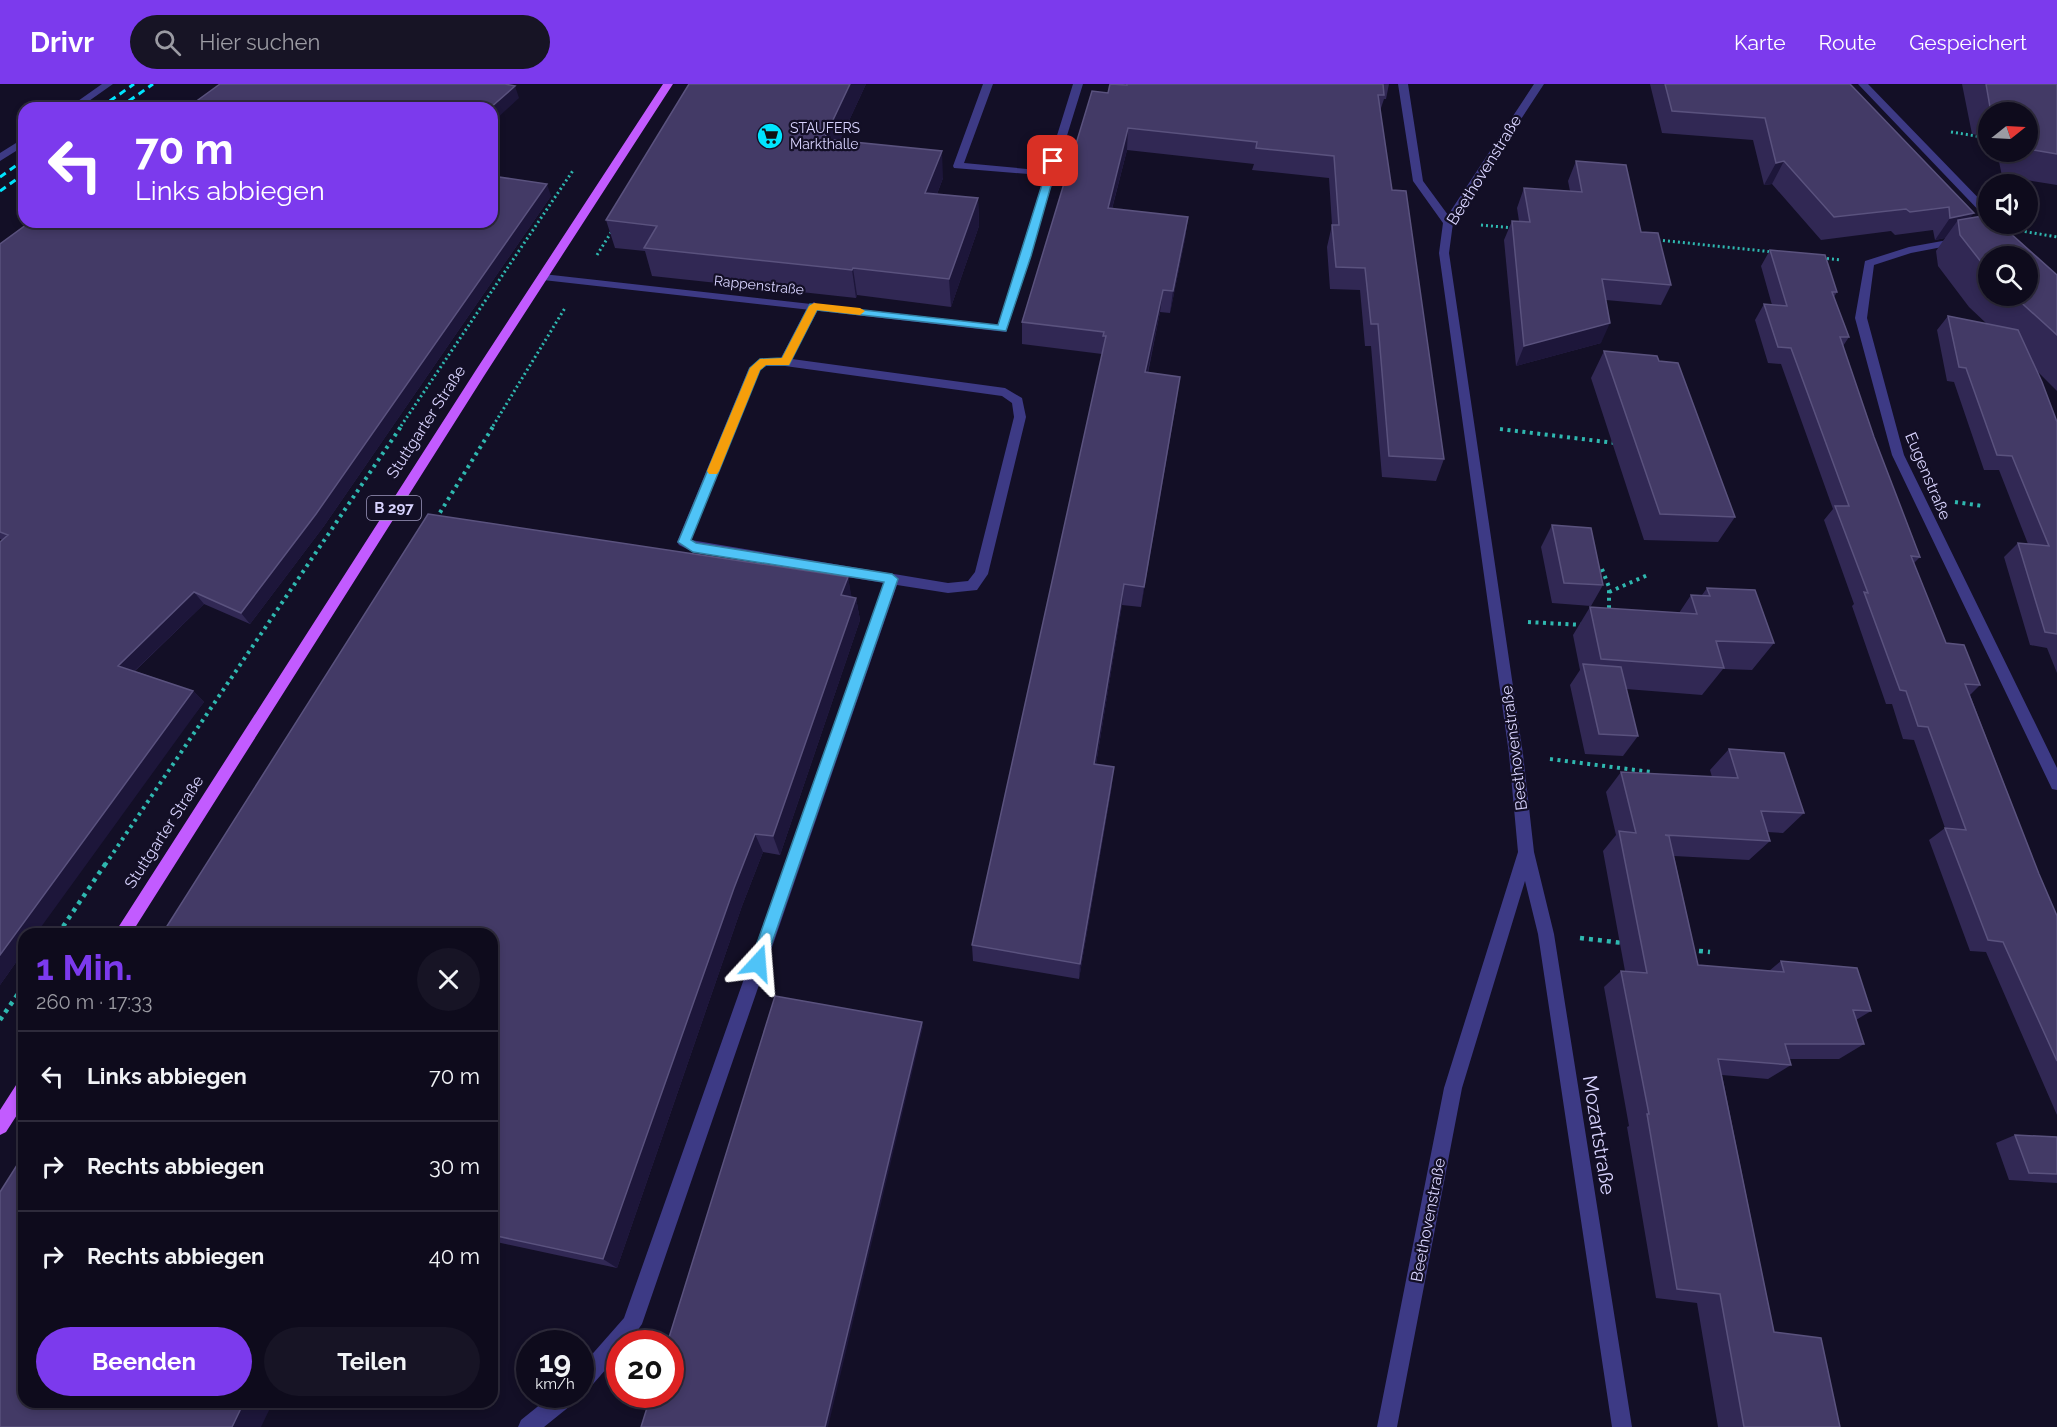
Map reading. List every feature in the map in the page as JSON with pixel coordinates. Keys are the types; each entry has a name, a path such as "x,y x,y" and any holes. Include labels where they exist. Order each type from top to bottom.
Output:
{"main road":[{"name":"Stuttgarter Straße","path":"126,928 668,84"},
{"path":"0,1126 18,1098"}],"street":[{"path":"82,102 108,84"},
{"path":"988,84 958,166 1049,174"},
{"name":"Rappenstraße","path":"543,277 1002,329 1078,84"},
{"path":"1403,84 1418,181 1448,223"},
{"name":"Beethovenstraße","path":"1387,1427 1453,1088 1526,852 1516,754 1444,253 1448,223 1539,84"},
{"path":"1863,84 1978,204"},
{"path":"0,158 18,145"},
{"path":"1869,263 1909,250 1984,234"},
{"name":"Eugenstraße","path":"1869,263 1860,318 1898,455 2057,784"},
{"path":"785,362 814,306"},
{"path":"764,362 785,362 1005,392 1018,401 1020,417 981,574 972,586 948,588 693,547 684,542 755,368 764,362"},
{"path":"594,1368 632,1324 892,579"},
{"name":"Mozartstraße","path":"1526,852 1546,934 1622,1427"},
{"path":"528,1427 552,1408"}],"path":[{"path":"62,928 578,163"},
{"path":"432,526 618,222"},
{"path":"1448,223 1519,228"},
{"path":"2034,234 2057,237"},
{"path":"1658,240 1774,252"},
{"path":"1821,258 1869,263"},
{"path":"1470,425 1616,443"},
{"path":"1602,569 1609,592 1609,615"},
{"path":"1609,592 1650,574"},
{"path":"1497,621 1586,626"},
{"path":"1516,754 1651,772"},
{"path":"1546,934 1628,943"},
{"path":"1687,950 1710,952"},
{"path":"0,1020 18,994"}],"building":[{"path":"220,84 505,84 515,86 497,102 195,102"},
{"path":"689,84 850,84 824,139 942,151 925,193 978,198 949,279 644,248 657,226 606,220"},
{"path":"1110,84 1383,84 1384,95 1378,95 1392,190 1406,191 1444,459 1389,456 1378,324 1371,324 1365,268 1336,267 1332,225 1339,225 1334,156 1256,148 1257,142 1128,128 1108,208 1188,217 1173,291 1163,290 1145,372 1180,377 1144,587 1124,584 1094,764 1114,767 1080,964 972,945 1106,336 1103,336 1104,332 1022,322 1092,91 1108,93"},
{"path":"1665,84 1850,84 1974,213 1950,218 1949,207 1834,217 1784,161 1776,163 1765,118 1672,111"},
{"path":"1986,84 2057,84 2057,154 2038,151 2038,102 1989,102"},
{"path":"1576,161 1626,165 1641,232 1658,233 1671,285 1602,279 1610,323 1524,346 1512,221 1530,222 1524,188 1582,192"},
{"path":"498,177 547,184 316,514 241,613 194,592 118,666 193,691 0,955 0,542 8,535 0,532 0,244 22,228 498,228"},
{"path":"1978,217 1978,234 2011,234 2025,246 1978,246 1978,258 1960,235 1958,220"},
{"path":"1770,250 1825,255 1837,292 1832,292 1849,337 1840,337 1874,437 1920,557 1911,556 1946,643 1964,645 1980,685 1965,684 2057,916 2057,1061 2003,942 1988,940 1945,828 1966,830 1928,727 1918,726 1906,691 1900,690 1864,592 1868,593 1835,506 1849,506 1791,348 1778,347 1764,304 1787,306"},
{"path":"2038,258 2057,275 2057,335 2025,306 2038,306"},
{"path":"1948,316 2018,330 2042,382 2057,422 2057,634 2045,632 2018,543 2049,546 2012,456 1997,455 1966,368 1959,367"},
{"path":"1604,351 1657,356 1659,361 1678,363 1735,517 1660,514"},
{"path":"428,514 848,577 841,595 856,598 773,836 755,834 603,1259 498,1236 498,928 166,928"},
{"path":"1552,525 1591,528 1603,585 1564,583"},
{"path":"1707,588 1755,590 1774,643 1716,641 1724,668 1601,659 1590,607 1697,614 1691,595 1710,596"},
{"path":"1583,664 1621,667 1638,736 1599,734"},
{"path":"1729,749 1784,753 1804,813 1761,811 1770,841 1665,835 1669,836 1698,965 1784,972 1781,961 1857,968 1871,1011 1853,1010 1864,1044 1785,1044 1791,1065 1718,1059 1774,1332 1821,1338 1840,1427 1744,1427 1720,1294 1677,1289 1647,1114 1649,1114 1621,971 1647,973 1619,831 1636,833 1621,772 1738,778"},
{"path":"775,996 922,1022 825,1427 641,1427 647,1408 684,1408 684,1330 671,1330"},
{"path":"2015,1135 2057,1137 2057,1174 2029,1173"},
{"path":"18,1164 18,1408 241,1408 232,1427 0,1427 0,1192"}],"railway":[{"path":"108,102 134,84"},
{"path":"128,102 153,84"},
{"path":"0,177 18,164"},
{"path":"0,191 18,178"}],"slow traffic":[{"path":"713,471 755,368 764,362 785,362 814,306 860,311"}],"place":[{"name":"STAUFERS Markthalle","path":"770,136"}],"route":[{"path":"758,963 892,579 693,547 684,542 755,368 764,362 785,362 814,306 1002,329 1053,161"}]}
